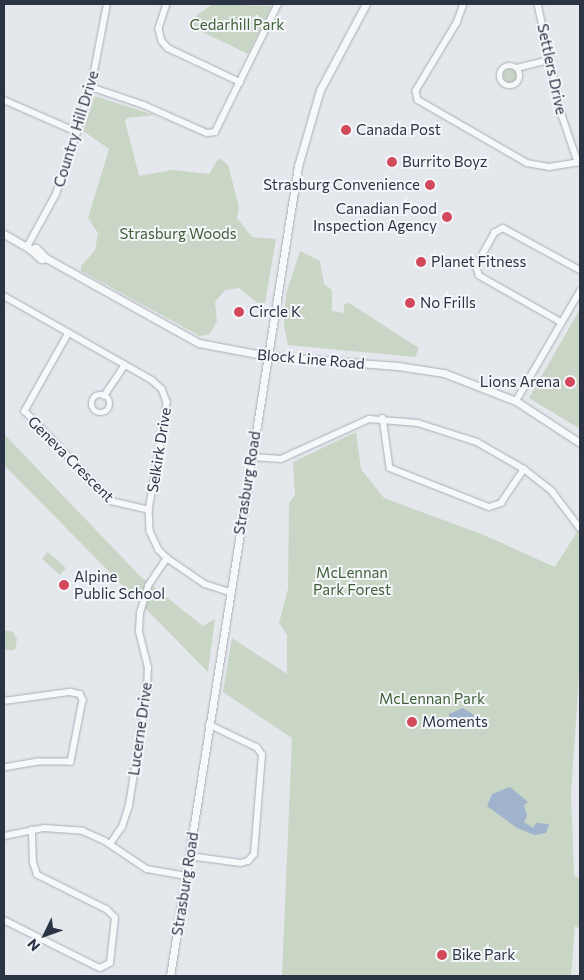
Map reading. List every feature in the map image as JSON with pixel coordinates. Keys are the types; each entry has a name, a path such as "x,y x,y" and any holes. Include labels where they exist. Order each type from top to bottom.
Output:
{"street":[{"name":"Country Hill Drive","path":"29,248 56,194 77,132 91,87 107,4"},
{"path":"167,4 160,29 162,41 168,48 240,82"},
{"path":"91,87 144,105 211,134 218,129 278,4"},
{"name":"Strasburg Road","path":"170,976 229,592 306,131 330,68 366,4"},
{"path":"464,4 457,23 416,91 418,100 527,163 549,167 579,162"},
{"name":"Settlers Drive","path":"538,4 562,115 579,162"},
{"path":"517,68 549,60"},
{"path":"4,100 77,132"},
{"path":"562,323 479,276 476,266 494,233 503,228 580,270"},
{"name":"Block Line Road","path":"4,234 29,248 41,259 46,258 183,337 212,347 267,356 422,369 444,373 516,402 580,443"},
{"path":"516,402 580,291"},
{"name":"Selkirk Drive","path":"4,296 158,385 167,402 149,510 153,540 167,558 204,584 229,592"},
{"name":"Geneva Crescent","path":"69,333 25,411 111,501 149,510"},
{"path":"104,396 124,365"},
{"path":"252,457 281,459 369,419 383,418 450,431 524,469 552,491 580,528"},
{"path":"383,418 390,468 489,507 500,503 524,469"},
{"name":"Lucerne Drive","path":"110,844 122,827 129,805 147,692 148,668 139,631 140,613 148,586 167,558"},
{"path":"4,701 70,692 80,694 83,700 71,762 38,762 4,768"},
{"path":"189,856 241,863 248,861 254,854 262,755 257,748 209,725"},
{"path":"4,836 32,830 71,829 110,844 147,869 186,876"},
{"path":"4,920 100,968 110,963 115,918 108,910 37,875 33,863 32,830"}],"green space":[{"name":"Cedarhill Park","path":"213,4 272,6 248,54 190,26 197,15"},
{"path":"510,69 515,71 517,76 515,81 510,83 505,81 503,76 505,71"},
{"name":"Strasburg Woods","path":"95,96 154,115 127,118 125,121 139,176 173,170 209,174 219,158 228,165 239,207 237,218 252,237 276,239 265,303 258,303 239,288 225,290 215,302 217,321 210,334 200,336 81,271 81,266 95,250 98,233 88,218 109,149 83,131"},
{"path":"300,251 320,261 324,284 332,290 332,311 344,313 344,304 349,303 419,348 415,357 288,345 284,326 286,294"},
{"path":"580,309 580,429 529,398"},
{"name":"McLennan Park","path":"356,432 361,469 384,498 486,536 555,567 580,527 580,661 571,794 574,875 580,879 580,929 575,926 571,976 282,976 292,738 223,692 232,638 287,674 287,635 279,623 288,589 289,503 295,495 293,462"},
{"path":"4,434 140,576 203,626 215,619 208,672 4,465"},
{"path":"48,552 66,568 60,575 42,559"},
{"path":"4,630 13,632 17,639 15,650 4,650"}],"water":[{"path":"463,708 474,715 473,724 449,720 449,714"},
{"path":"510,787 528,802 524,805 527,816 524,822 533,828 536,823 549,824 546,833 535,835 517,828 487,806 492,794"}],"place":[{"name":"Canada Post","path":"346,130"},
{"name":"Burrito Boyz","path":"392,162"},
{"name":"Strasburg Convenience","path":"430,185"},
{"name":"Canadian Food Inspection Agency","path":"447,217"},
{"name":"Planet Fitness","path":"421,262"},
{"name":"No Frills","path":"410,303"},
{"name":"Circle K","path":"239,312"},
{"name":"Lions Arena","path":"570,382"},
{"name":"Alpine Public School","path":"64,585"},
{"name":"Moments","path":"412,722"},
{"name":"Bike Park","path":"442,955"}],"park label":[{"name":"McLennan Park Forest","path":"352,580"}]}
